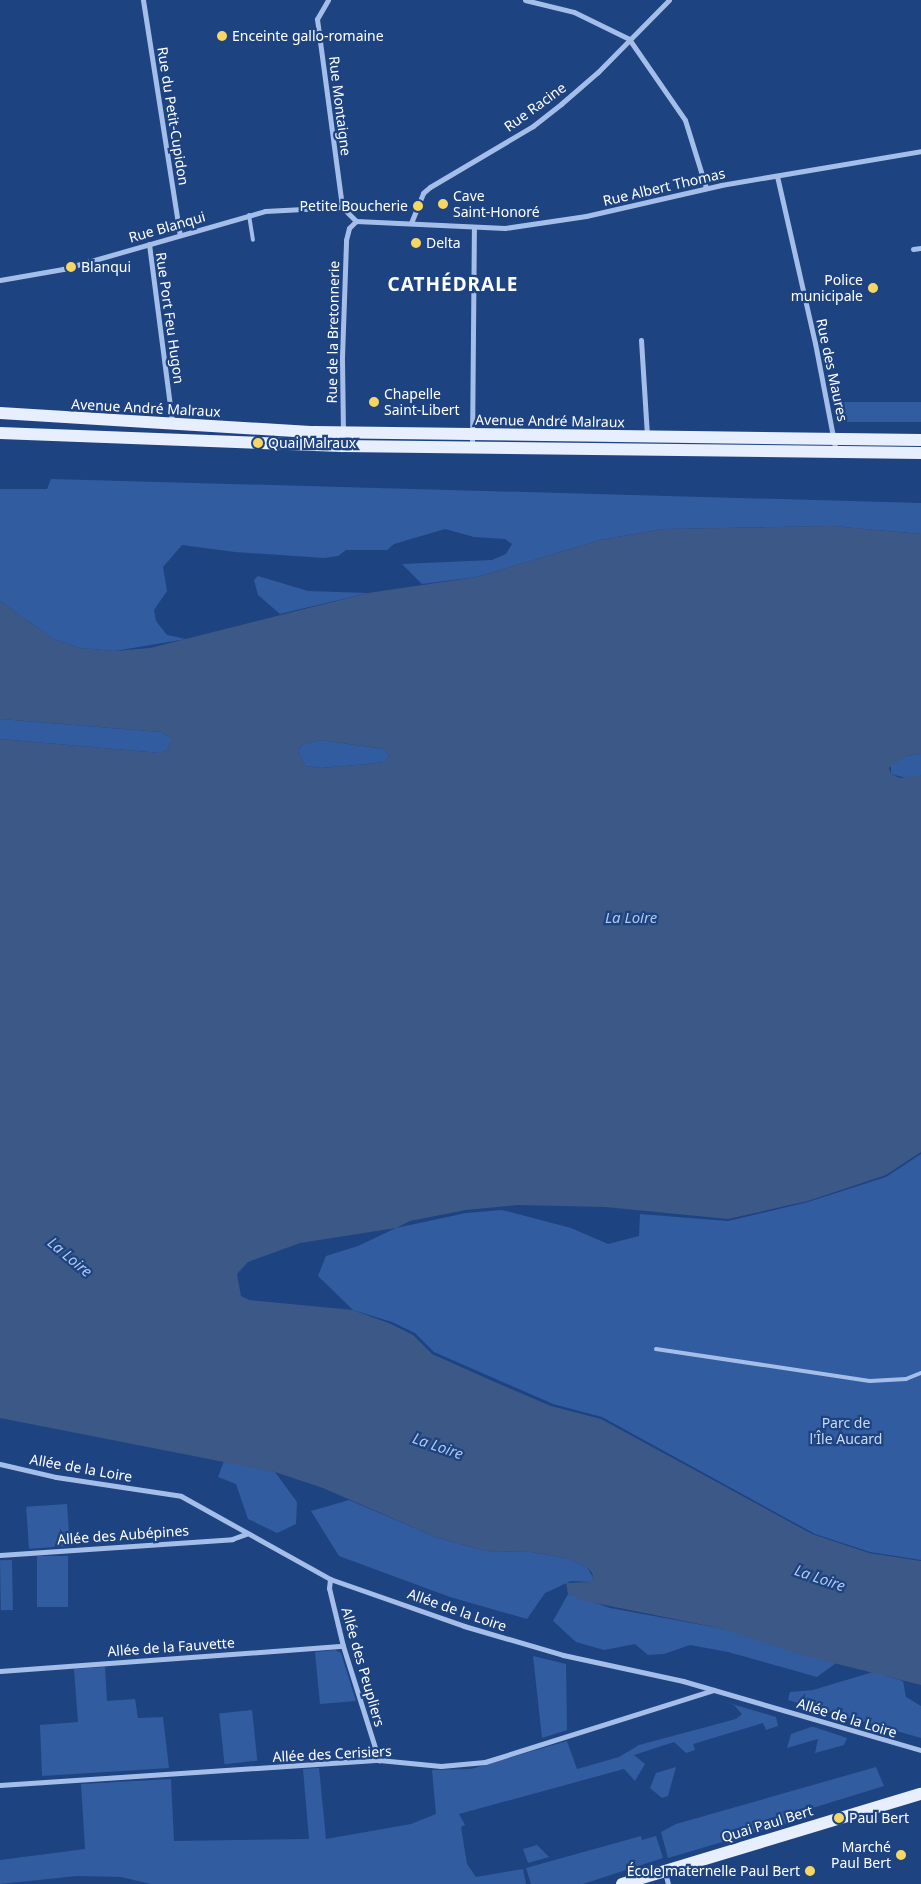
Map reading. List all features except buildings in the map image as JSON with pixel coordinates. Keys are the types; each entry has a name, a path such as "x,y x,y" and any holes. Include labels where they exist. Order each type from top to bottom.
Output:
{"main road":[{"name":"Avenue André Malraux","path":"0,413 343,432 473,435 836,453 921,453"},
{"name":"Avenue André Malraux","path":"0,433 472,449 836,438 921,440"},
{"name":"Quai Paul Bert","path":"622,1884 921,1794"}],"street":[{"name":"Rue du Petit-Cupidon","path":"143,0 180,235"},
{"name":"Rue Montaigne","path":"328,0 321,9 317,19 342,207"},
{"path":"525,0 574,12 630,39 685,120 706,188"},
{"name":"Rue Racine","path":"411,223 423,193 430,186 533,126 582,87 669,0"},
{"name":"Rue Albert Thomas","path":"356,221 505,228 586,216 706,188 921,151"},
{"name":"Rue des Maures","path":"777,176 836,438 836,453"},
{"name":"Rue Blanqui","path":"0,280 64,269 265,211 342,207"},
{"path":"342,207 356,221"},
{"name":"Rue de la Bretonnerie","path":"342,446 342,357 346,240 349,228 356,221"},
{"path":"472,449 474,228"},
{"name":"Rue Port Feu Hugon","path":"149,244 172,424"},
{"path":"914,249 921,248"},
{"path":"641,340 647,444"},
{"name":"Allée de la Loire","path":"0,1464 56,1477 180,1496 246,1534 317,1569 330,1579 464,1626 563,1656 715,1690 921,1750"},
{"name":"Allée des Aubépines","path":"0,1555 232,1539 246,1534"},
{"name":"Allée des Peupliers","path":"330,1579 329,1588 343,1646 379,1760"},
{"name":"Allée de la Fauvette","path":"0,1671 343,1646"},
{"name":"Allée des Cerisiers","path":"0,1785 379,1760 441,1766 485,1762 715,1690"},
{"path":"665,1871 668,1884"}],"lane":[{"path":"249,216 253,240"},
{"path":"656,1349 870,1381 906,1379 921,1373"}],"green space":[{"path":"839,402 921,402 921,422 839,422"},
{"path":"51,479 921,503 921,534 832,526 664,529 600,540 477,577 422,584 402,564 492,560 506,554 512,544 505,539 474,537 445,529 394,544 387,550 346,550 338,556 324,558 235,552 182,545 163,567 167,591 154,610 156,621 167,635 186,639 115,651 79,648 52,638 0,601 0,489 47,489"},
{"path":"258,576 308,591 368,593 280,614 258,595 254,580"},
{"path":"0,719 161,732 170,737 170,743 168,749 160,753 0,739"},
{"path":"320,740 385,749 390,756 384,762 369,764 321,768 305,766 298,751 302,745"},
{"path":"921,754 921,775 910,779 891,774 891,764 906,756"},
{"name":"Parc de l'Île Aucard","path":"921,1154 921,1560 870,1552 815,1534 602,1417 553,1404 434,1352 415,1333 392,1322 353,1310 318,1276 326,1256 358,1246 396,1228 466,1213 502,1210 571,1228 608,1244 639,1236 640,1214 728,1221 808,1202 886,1177"},
{"path":"224,1461 275,1472 297,1502 296,1524 277,1533 248,1519 236,1484 218,1477"},
{"path":"349,1500 438,1538 486,1551 531,1552 566,1558 587,1567 594,1579 591,1582 571,1581 545,1593 527,1619 450,1597 339,1556 311,1511"},
{"path":"67,1504 70,1546 29,1549 26,1507"},
{"path":"37,1556 68,1556 68,1607 37,1607"},
{"path":"0,1560 12,1560 13,1610 1,1610"},
{"path":"568,1594 610,1608 719,1628 836,1663 817,1677 728,1652 690,1645 664,1654 648,1655 635,1644 604,1650 576,1642 553,1621"},
{"path":"335,1650 341,1653 356,1701 320,1704 315,1652"},
{"path":"533,1656 566,1664 567,1730 542,1738"},
{"path":"105,1667 107,1701 135,1699 138,1718 163,1717 169,1768 42,1776 40,1725 78,1722 74,1669"},
{"path":"873,1672 903,1681 906,1697 921,1706 921,1738 788,1700 790,1692 813,1690"},
{"path":"712,1698 776,1717 778,1726 766,1730 763,1723 693,1744 695,1750 686,1753 674,1742 634,1755 645,1764 635,1781 624,1769 459,1814 465,1825 461,1827 467,1864 476,1877 523,1869 526,1884 151,1884 121,1877 77,1876 0,1884 0,1860 85,1849 81,1784 171,1779 174,1841 309,1839 303,1769 319,1768 326,1839 411,1824 436,1814 432,1770 471,1769 567,1741 577,1769 619,1757 639,1745 736,1719 742,1714 734,1705"},
{"path":"252,1710 257,1761 225,1764 219,1713"},
{"path":"811,1727 847,1738 844,1745 815,1753 818,1739 787,1748 791,1734"},
{"path":"676,1767 668,1796 662,1798 650,1788 656,1773"},
{"path":"876,1767 884,1786 793,1814 794,1821 668,1858 661,1832 676,1824"},
{"path":"641,1836 642,1840 656,1836 663,1858 583,1884 531,1884 526,1868"},
{"path":"537,1845 549,1857 528,1863 523,1849"}],"water":[{"name":"La Loire","path":"832,526 921,534 921,754 906,756 889,768 891,774 900,778 921,775 921,1152 886,1175 808,1201 728,1219 605,1207 518,1205 466,1210 410,1221 396,1228 300,1243 248,1262 237,1274 241,1296 249,1300 353,1310 391,1324 413,1335 432,1354 551,1406 601,1419 812,1534 869,1553 921,1561 921,1685 802,1655 719,1628 585,1601 568,1594 566,1583 591,1582 594,1579 592,1573 587,1567 566,1558 531,1552 486,1551 438,1538 323,1488 275,1472 0,1418 0,739 160,753 168,749 170,737 161,732 0,719 0,601 52,638 79,648 115,651 150,648 368,593 477,577 600,540 664,529","holes":["320,740 385,749 390,756 384,762 321,768 305,766 298,751 302,745"]}],"place":[{"name":"Enceinte gallo-romaine","path":"222,36"},
{"name":"Cave Saint-Honoré","path":"443,204"},
{"name":"Petite Boucherie","path":"418,206"},
{"name":"Delta","path":"416,243"},
{"name":"Blanqui","path":"71,267"},
{"name":"Police municipale","path":"873,288"},
{"name":"Chapelle Saint-Libert","path":"374,402"},
{"name":"Quai Malraux","path":"258,443"},
{"name":"Paul Bert","path":"839,1818"},
{"name":"Marché Paul Bert","path":"901,1855"},
{"name":"École maternelle Paul Bert","path":"810,1871"}],"district":[{"name":"CATHÉDRALE","path":"453,285"}]}
